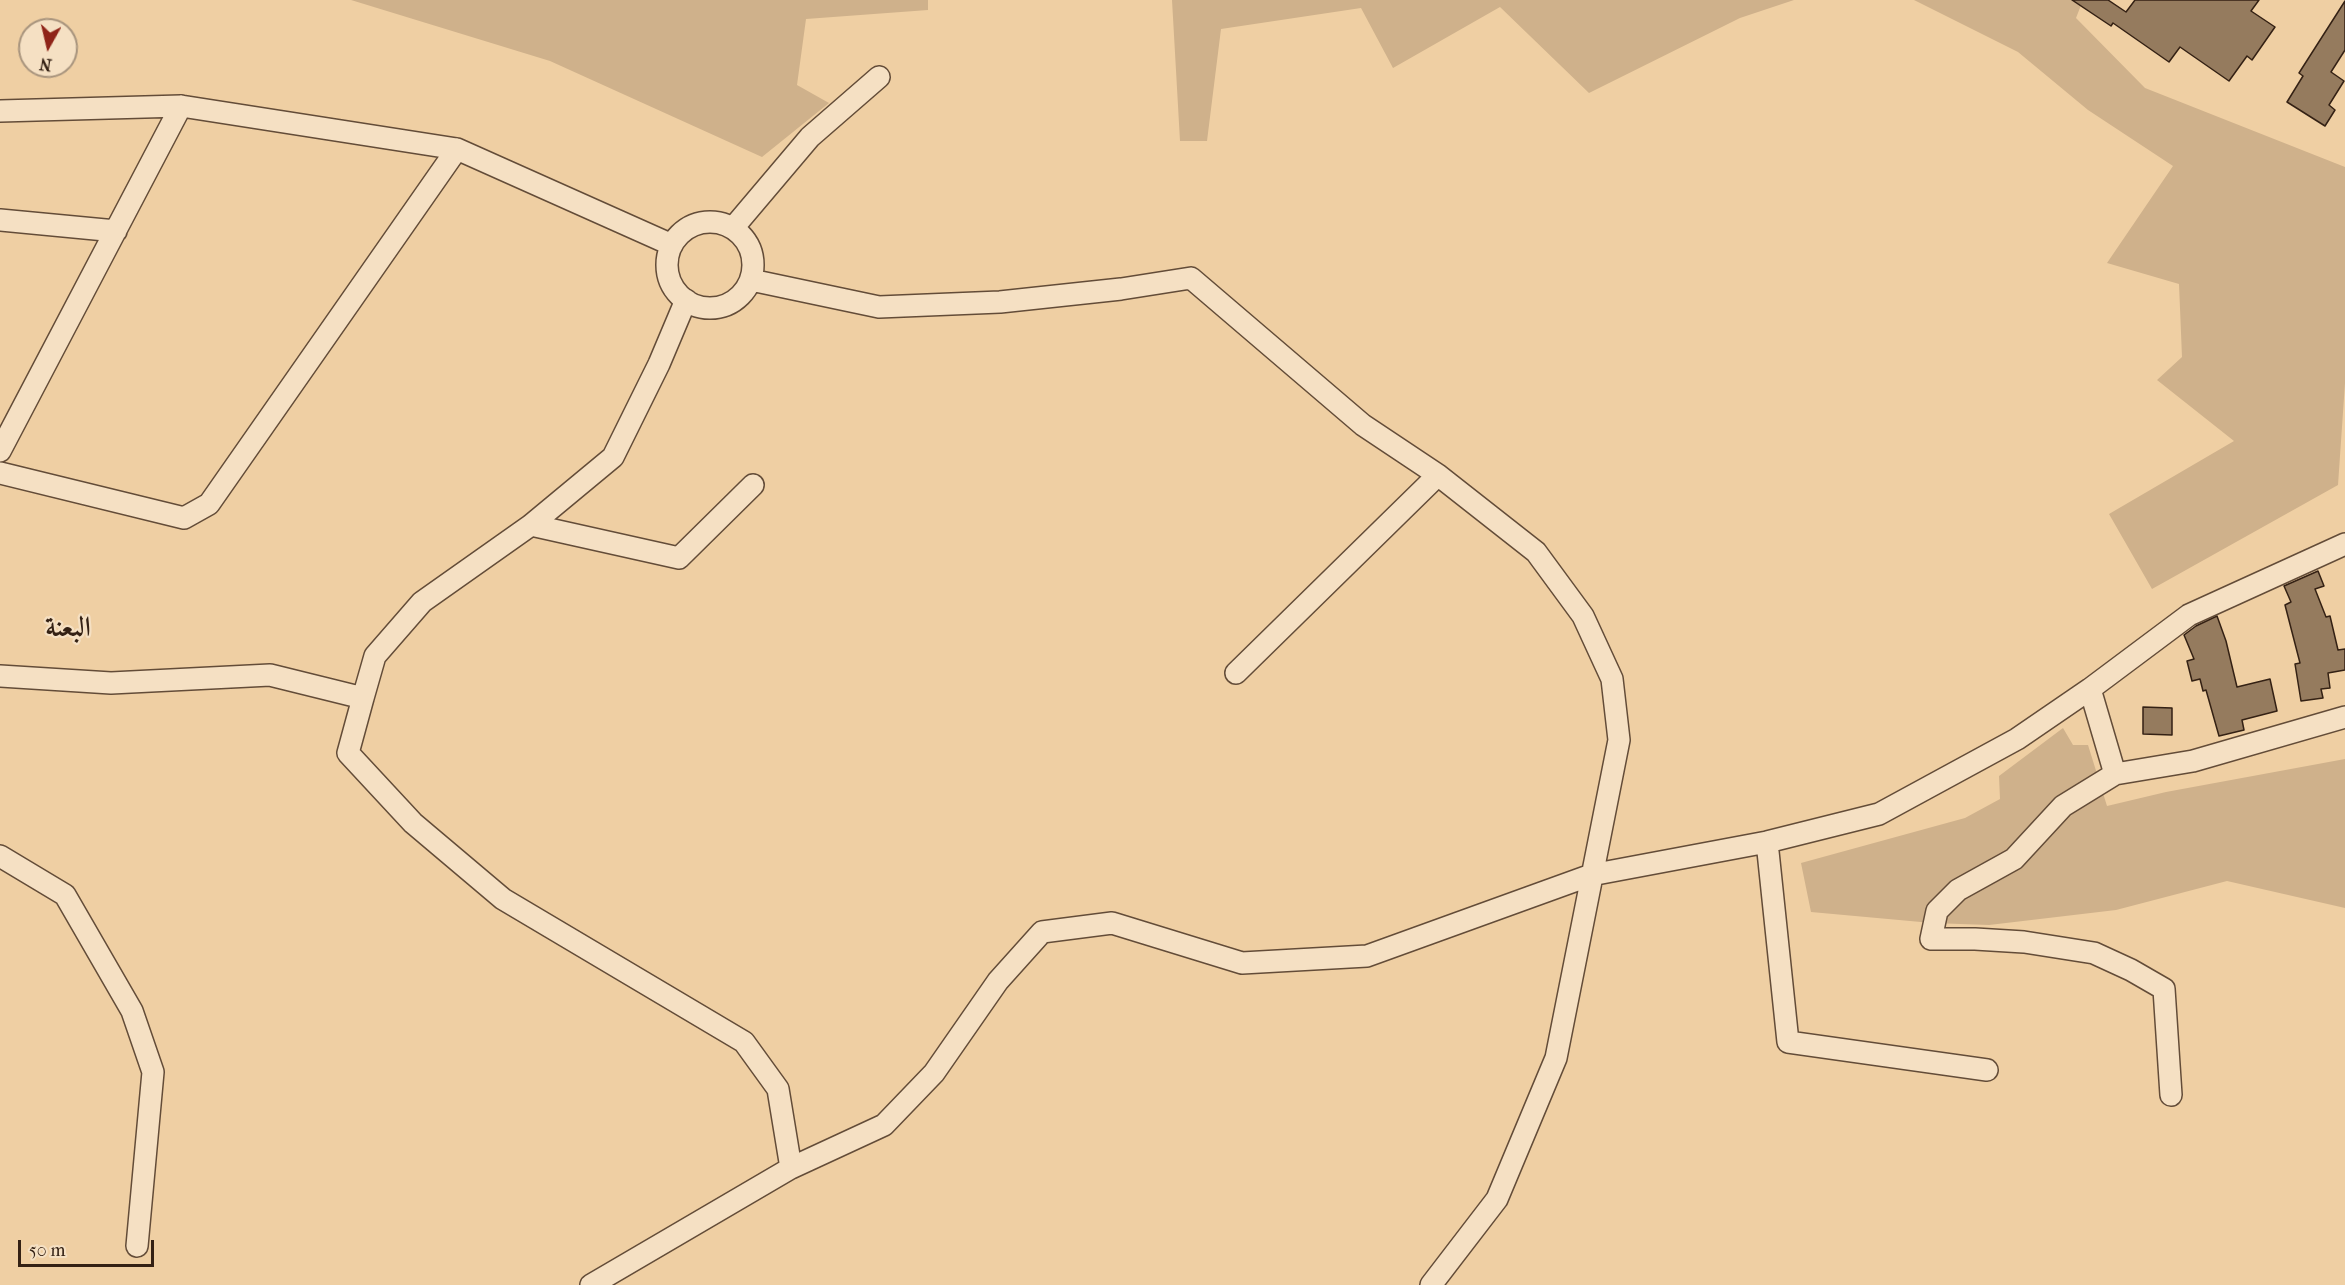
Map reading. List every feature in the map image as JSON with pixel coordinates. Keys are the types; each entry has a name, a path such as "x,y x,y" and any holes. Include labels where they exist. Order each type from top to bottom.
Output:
{"street":[{"path":"733,228 810,137 879,77"},
{"path":"0,111 181,106 457,149 672,245"},
{"path":"0,451 181,106"},
{"path":"0,473 184,518 209,504 457,149"},
{"path":"0,219 116,231"},
{"path":"713,222 733,228 744,238 751,251 754,266 751,280 744,291 735,300 723,306 710,308 698,306 686,300 670,281 667,269 672,245 692,225 713,222"},
{"path":"751,280 879,307 1000,302 1121,289 1191,278 1363,425 1438,475 1536,552 1583,616 1612,679 1618,740 1556,1058 1497,1199 1431,1285"},
{"path":"686,300 659,364 613,457 531,525 422,602 375,656 348,753 413,823 503,898 744,1042 778,1089 791,1168"},
{"path":"1236,673 1438,475"},
{"path":"531,525 680,558 753,484"},
{"path":"591,1285 791,1168 884,1125 934,1073 998,981 1042,932 1112,923 1242,963 1367,956 1591,874 1767,842 1879,814 2017,739 2090,690 2189,615 2345,544"},
{"path":"0,676 111,683 270,675 363,698"},
{"path":"2090,690 2115,774"},
{"path":"2171,1095 2164,989 2131,970 2094,953 2024,942 1931,939 1937,911 1958,890 2014,859 2064,807 2115,774 2193,762 2345,717"},
{"path":"1767,842 1788,1042 1987,1070"},
{"path":"0,856 65,895 132,1011 153,1072 137,1246"}],"shaded area":[{"path":"351,0 928,0 928,10 806,19 797,85 829,103 762,157 550,61"},
{"path":"1172,0 1794,0 1740,18 1589,93 1500,7 1393,68 1361,8 1221,29 1207,141 1180,141"},
{"path":"1914,0 2083,0 2076,18 2145,88 2345,167 2345,383 2338,485 2152,589 2109,514 2234,441 2157,380 2182,357 2179,284 2107,263 2173,166 2088,110 2018,52"},
{"path":"2063,728 2073,745 2088,745 2107,806 2166,792 2345,759 2345,908 2227,881 2116,910 1989,925 1932,923 1811,912 1801,863 1965,818 2000,799 1999,776"}],"building":[{"path":"2072,0 2108,0 2126,12 2135,0 2259,0 2251,11 2275,27 2252,60 2247,56 2229,81 2180,47 2169,62 2113,23 2111,26"},
{"path":"2345,1 2345,50 2331,72 2344,81 2329,105 2335,110 2325,126 2287,102 2303,76 2299,73"},
{"path":"2318,571 2324,586 2315,589 2326,617 2330,616 2338,650 2345,649 2345,670 2328,673 2330,688 2321,689 2323,698 2301,701 2295,664 2300,663 2285,605 2291,602 2284,586"},
{"path":"2217,616 2226,641 2237,687 2270,679 2277,711 2242,720 2244,730 2219,736 2206,690 2203,691 2200,679 2192,681 2187,661 2194,659 2184,635 2196,626"},
{"path":"2143,707 2172,708 2172,735 2143,734"}],"district":[{"name":"البعنة","path":"68,629"}]}
